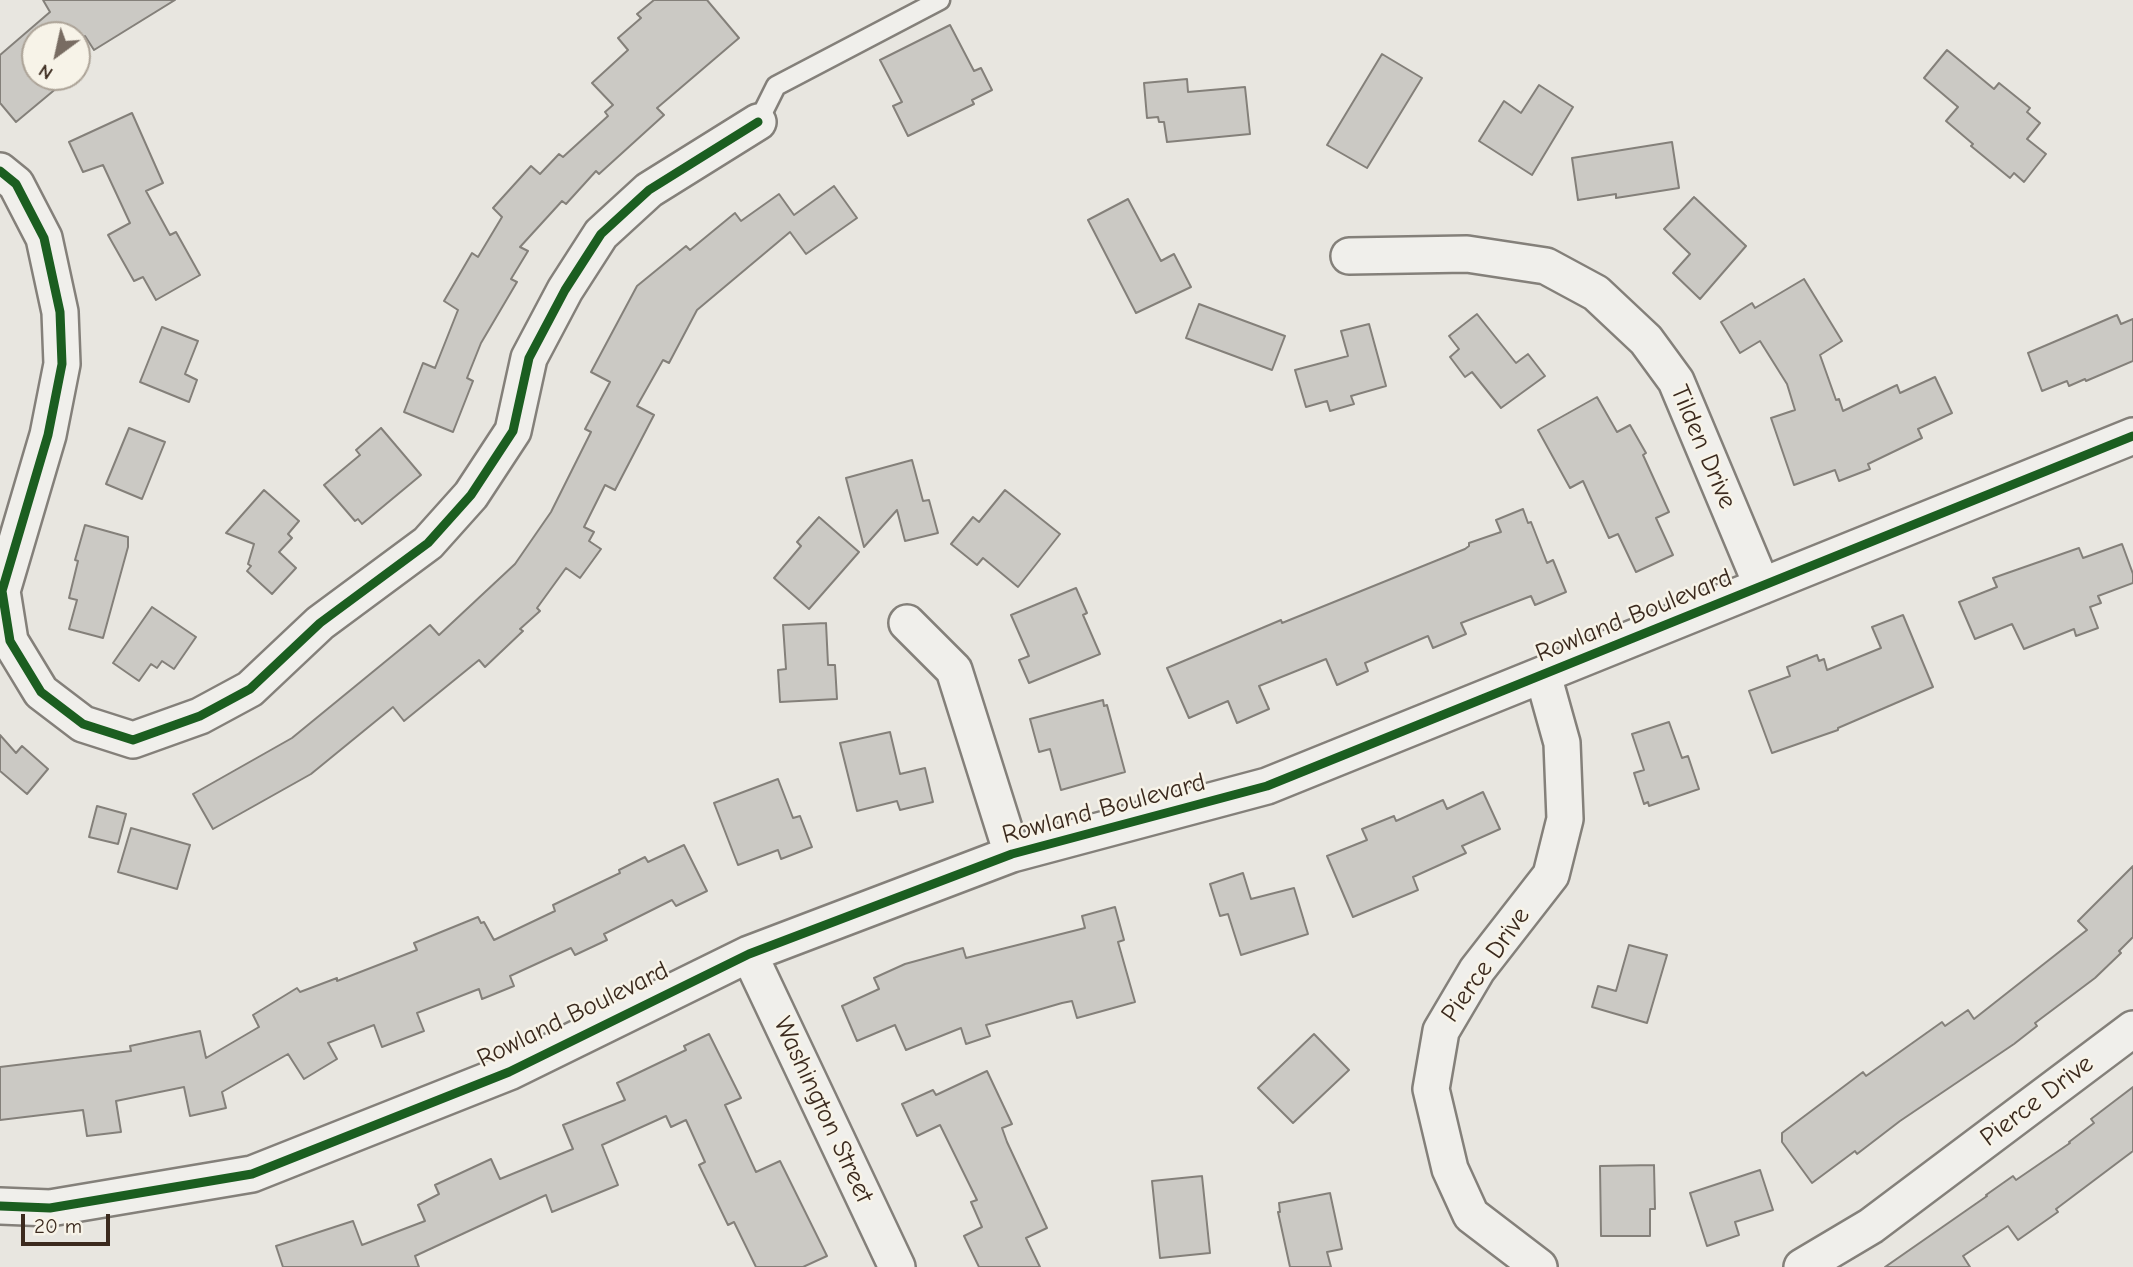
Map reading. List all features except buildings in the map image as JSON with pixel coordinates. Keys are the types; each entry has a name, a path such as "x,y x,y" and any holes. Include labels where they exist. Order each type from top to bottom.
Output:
{"street":[{"path":"0,171 16,184 44,238 60,312 62,365 48,435 2,591 10,640 41,692 83,724 133,740 200,716 250,689 320,623 428,543 471,495 513,431 529,358 565,290 601,234 649,190 758,122"},
{"name":"Tilden Drive","path":"1349,256 1466,254 1493,258 1546,266 1596,293 1646,340 1676,381 1762,586"},
{"name":"Rowland Boulevard","path":"0,1206 50,1208 252,1174 509,1072 749,954 1012,855 1267,786 2133,436"},
{"path":"907,623 954,670 1012,855"},
{"name":"Pierce Drive","path":"1539,1267 1471,1215 1450,1169 1431,1089 1441,1031 1477,970 1551,875 1565,819 1562,743 1543,675"},
{"name":"Washington Street","path":"749,954 897,1267"},
{"name":"Pierce Drive","path":"1802,1267 1871,1226 2133,1029"}],"lane":[{"path":"758,122 776,86 940,0"}],"cycle path":[{"path":"0,171 16,184 44,238 60,312 62,364 48,435 2,591 10,641 41,692 83,724 133,740 200,716 250,689 320,623 428,543 471,495 513,431 529,358 565,290 601,234 649,190 758,122"},
{"path":"0,1206 50,1208 252,1174 509,1072 749,954 1012,854 1267,786 2133,436"}]}
